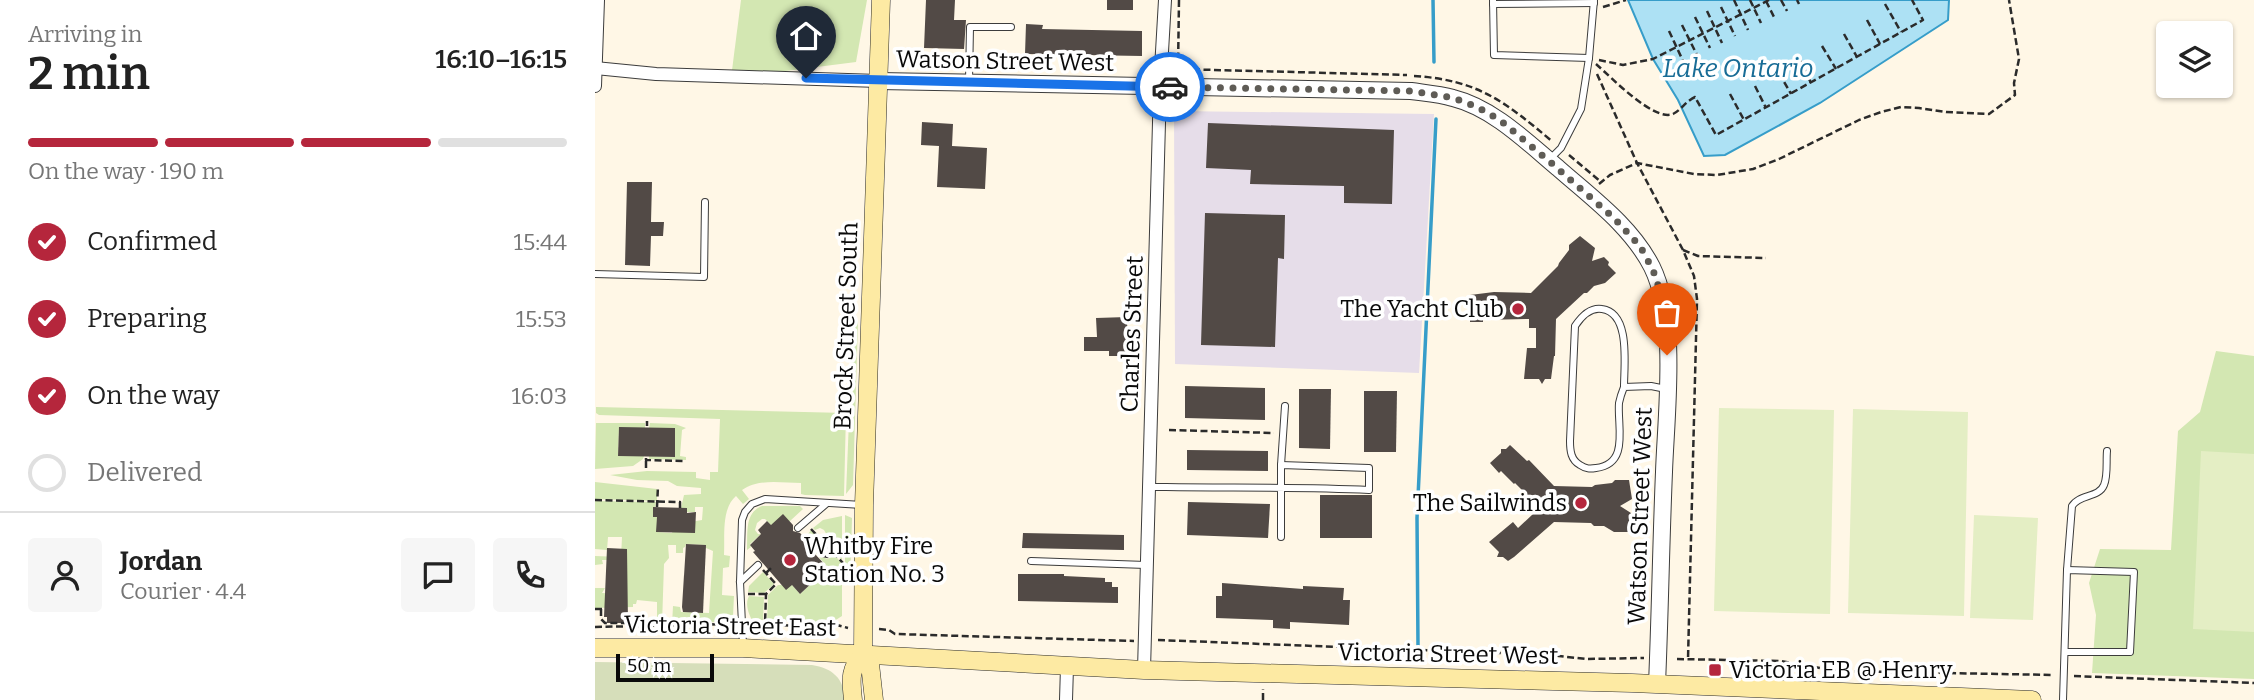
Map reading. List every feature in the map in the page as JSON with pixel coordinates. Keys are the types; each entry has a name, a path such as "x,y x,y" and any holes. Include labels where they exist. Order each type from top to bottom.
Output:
{"main road":[{"name":"Brock Street South","path":"874,700 870,664 863,654 864,505 881,0"},
{"name":"Victoria Street East","path":"595,648 743,648 863,654"},
{"name":"Brock Street South","path":"852,700 851,679 854,664 863,654"},
{"name":"Victoria Street West","path":"863,654 1067,667 1657,692 2032,700"}],"street":[{"path":"595,86 598,0"},
{"name":"Charles Street","path":"1144,670 1160,86 1165,0"},
{"path":"595,68 656,74 879,81"},
{"name":"Watson Street West","path":"879,81 1411,91 1454,98 1500,120 1629,233 1640,246 1653,270 1666,309 1667,389 1657,692"},
{"path":"1066,700 1067,667"}],"lane":[{"path":"1549,161 1561,148 1581,109 1589,58 1594,5 1493,2 1494,55 1589,58"},
{"path":"969,83 970,27 1011,27"},
{"path":"595,274 704,277 705,202"},
{"path":"1592,309 1609,311 1619,319 1623,329 1624,387 1619,401 1620,446 1617,455 1611,463 1603,467 1589,469 1578,464 1571,454 1570,441 1575,326 1581,317 1592,309"},
{"path":"1624,387 1651,386 1667,389"},
{"path":"1281,537 1281,465 1285,406"},
{"path":"2063,700 2067,570 2073,506 2074,502 2098,492 2104,485 2108,451"},
{"path":"1149,487 1369,490 1369,468 1281,465"},
{"path":"743,648 740,582 745,512 752,504 765,499 864,505"},
{"path":"798,528 826,504"},
{"path":"1031,561 1146,565"},
{"path":"740,582 758,565"},
{"path":"2065,652 2130,652 2134,572 2067,570"}],"path":[{"path":"1178,69 1179,0"},
{"path":"1594,5 1626,0"},
{"path":"1734,0 1748,30"},
{"path":"1750,0 1761,23"},
{"path":"1781,0 1787,11"},
{"path":"1589,58 1652,111 1672,114 1695,97 1716,135 1923,20 1912,0"},
{"path":"1601,182 1637,163 1676,171 1717,175 1753,169 1859,120 1901,107 1989,114 2015,95 2014,83 2019,59 2009,0"},
{"path":"1589,58 1623,65 1653,59 1767,1 1774,17"},
{"path":"1885,4 1901,32"},
{"path":"1721,6 1735,36"},
{"path":"1707,11 1723,43"},
{"path":"1695,18 1710,48"},
{"path":"1867,20 1880,44"},
{"path":"1682,25 1696,55"},
{"path":"1669,31 1684,63"},
{"path":"1844,34 1857,57"},
{"path":"1822,46 1836,69"},
{"path":"1589,58 1637,163 1694,276 1697,299 1688,659"},
{"path":"1800,61 1811,83"},
{"path":"1779,73 1791,94"},
{"path":"1755,86 1766,107"},
{"path":"1730,94 1744,120"},
{"path":"1683,250 1698,256 1766,258"},
{"path":"647,421 647,426"},
{"path":"1169,430 1283,433"},
{"path":"646,468 646,459 686,461"},
{"path":"657,507 658,486"},
{"path":"595,500 680,502 680,508"},
{"path":"811,528 843,563"},
{"path":"827,546 822,552 823,556 829,557 834,553"},
{"path":"740,594 766,594 777,584 758,565"},
{"path":"766,573 772,567"},
{"path":"765,624 766,594"},
{"path":"595,609 603,609 603,622 634,623"},
{"path":"628,623 631,615"},
{"path":"595,627 837,625"},
{"path":"883,629 895,634 1131,640"},
{"path":"1162,640 1550,655 1586,659 1644,658"},
{"path":"1633,658 1633,666"},
{"path":"1677,659 1780,661 1837,671 2008,676 2026,673 2254,683"}],"shaded area":[{"path":"1174,111 1434,114 1419,373 1175,364"}],"green space":[{"path":"741,0 867,0 856,62 731,78"},
{"path":"853,321 858,321 853,485 846,494"},
{"path":"2216,351 2254,356 2254,679 2092,673 2096,615 2089,583 2100,549 2171,550 2178,431 2200,412"},
{"path":"596,407 846,413 844,496 805,495 801,494 801,483 771,482 742,490 749,499 743,504 736,496 731,501 724,531 724,555 730,556 729,567 723,568 722,595 734,596 733,616 730,621 672,625 673,606 680,607 681,612 709,613 713,551 705,545 686,544 683,553 676,553 676,545 668,545 669,558 664,564 662,625 657,625 657,602 637,600 633,607 595,608 595,588 605,588 602,593 626,594 608,560 602,560 603,564 595,565 595,556 621,557 622,537 608,537 607,550 595,549 595,501 656,502 653,517 657,517 657,532 672,533 673,530 702,520 703,507 695,507 695,512 687,512 687,508 681,508 684,495 701,494 701,488 677,486 668,481 637,480 610,475 647,471 696,472 696,478 710,480 710,472 718,472 720,419 599,415 596,413"},
{"path":"1719,408 1834,410 1830,614 1714,611"},
{"path":"1853,409 1968,412 1964,616 1848,613"},
{"path":"596,423 645,423 645,428 619,428 618,456 644,456 643,459 633,466 595,469"},
{"path":"650,423 675,424 686,428 682,430 680,456 686,457 686,460 649,459 649,456 675,457 675,429 649,428"},
{"path":"2201,451 2254,454 2254,632 2193,629"},
{"path":"595,482 657,489 657,501 595,499"},
{"path":"762,506 800,506 803,509 790,521 771,525 762,519 755,530 761,534 747,550 750,519 756,509"},
{"path":"845,515 852,518 850,583 845,583"},
{"path":"1974,515 2038,518 2033,620 1970,618"},
{"path":"842,516 842,560 826,542 828,537 824,530 813,528 823,520"},
{"path":"811,530 825,546 821,557 828,559 834,555 842,563 842,616 831,623 767,620 768,595 778,585 792,585 800,594 828,568 811,547 815,542 808,534"},
{"path":"763,572 774,584 764,593 748,592 749,586"},
{"path":"749,596 764,597 763,620 752,620 747,608"},
{"path":"595,662 812,665 836,675 845,700 595,700"}],"water":[{"name":"Lake Ontario","path":"1628,0 1949,0 1948,20 1820,103 1725,155 1704,156 1678,100 1653,59"}],"building":[{"path":"926,0 955,0 954,20 966,20 964,49 924,48"},
{"path":"1107,0 1133,0 1133,10 1107,10"},
{"path":"1026,24 1043,25 1042,29 1142,31 1142,56 1025,54"},
{"path":"922,122 953,124 952,146 987,148 985,189 937,187 939,146 921,145"},
{"path":"1208,123 1394,130 1392,204 1344,203 1344,186 1250,184 1251,170 1206,168"},
{"path":"627,182 652,182 651,222 664,222 663,236 651,236 650,266 625,265"},
{"path":"1205,213 1285,215 1284,259 1278,258 1275,347 1201,345"},
{"name":"The Yacht Club","path":"1580,236 1595,248 1592,261 1604,257 1616,273 1605,283 1584,293 1556,319 1551,379 1545,379 1542,384 1539,379 1524,379 1527,348 1536,348 1536,328 1529,328 1529,319 1470,322 1470,307 1467,304 1470,295 1494,292 1531,293 1558,266 1569,250 1569,245"},
{"path":"1127,317 1128,356 1109,356 1109,351 1084,351 1084,337 1097,337 1096,318"},
{"path":"1185,386 1265,388 1265,420 1185,418"},
{"path":"1299,389 1331,389 1330,449 1299,448"},
{"path":"1364,391 1397,391 1396,452 1364,452"},
{"path":"619,427 675,428 675,457 618,456"},
{"name":"The Sailwinds","path":"1510,445 1554,486 1592,487 1615,480 1629,480 1632,499 1620,506 1631,513 1628,532 1614,532 1591,523 1554,522 1508,561 1497,557 1499,552 1489,542 1513,522 1518,528 1533,514 1528,509 1535,503 1490,463 1501,453 1501,449"},
{"path":"1187,450 1268,451 1268,471 1187,470"},
{"path":"1320,495 1372,495 1372,538 1320,538"},
{"path":"1188,502 1270,504 1268,538 1187,535"},
{"path":"653,507 687,508 687,513 696,512 695,533 656,532 657,517 653,517"},
{"name":"Whitby Fire Station No. 3","path":"783,514 793,525 793,531 805,538 802,540 828,568 800,594 792,585 786,590 750,545 761,534 758,530 767,521 771,525"},
{"path":"1023,533 1124,535 1124,550 1022,548"},
{"path":"686,544 706,545 703,613 683,612"},
{"path":"607,548 627,549 628,623 607,623 607,617 604,617"},
{"path":"1018,574 1064,574 1105,578 1105,582 1112,582 1112,587 1118,587 1118,603 1018,601"},
{"path":"1222,583 1303,589 1303,586 1344,588 1343,600 1350,600 1349,625 1290,622 1290,629 1273,628 1273,620 1216,618 1216,596 1222,596"}],"waterway":[{"path":"1433,0 1434,62"},
{"path":"1418,646 1417,518 1436,119"}],"way so far":[{"path":"1170,87 1411,91 1454,98 1477,107 1500,120 1549,161 1614,218 1640,246 1653,270 1666,309 1667,355"}],"place":[{"name":"The Yacht Club","path":"1518,309"},
{"name":"The Sailwinds","path":"1581,503"},
{"name":"Whitby Fire Station No. 3","path":"790,560"},
{"name":"Victoria EB @ Henry","path":"1715,670"}],"route":[{"path":"806,78 1170,87"}]}
